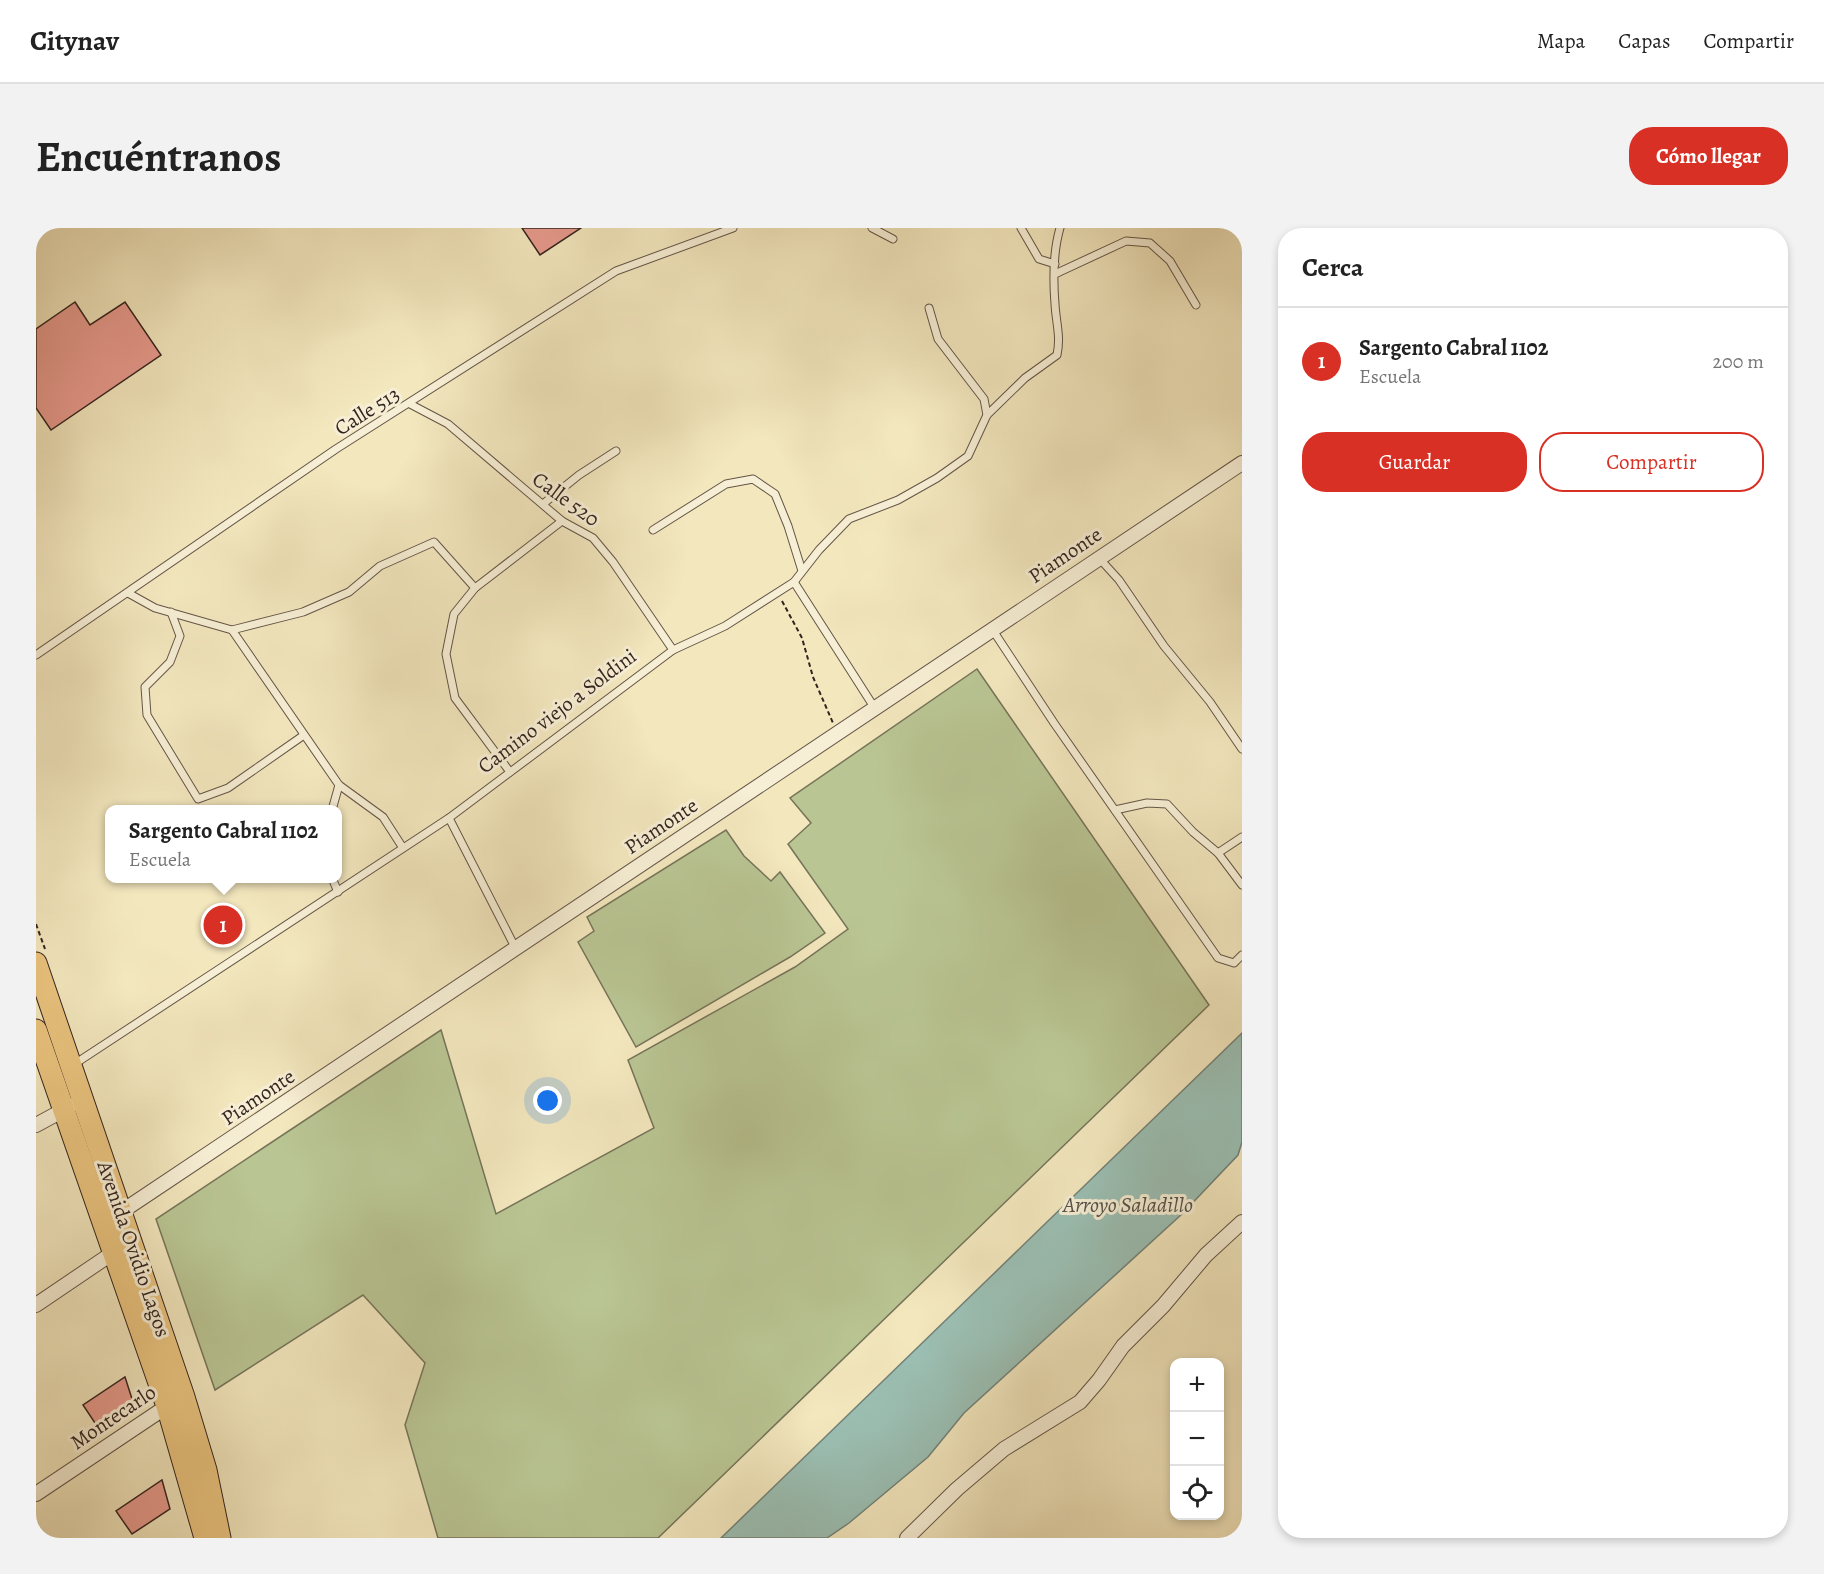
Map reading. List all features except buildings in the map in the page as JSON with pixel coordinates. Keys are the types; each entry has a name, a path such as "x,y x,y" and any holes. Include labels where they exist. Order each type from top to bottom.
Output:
{"main road":[{"name":"Avenida Ovidio Lagos","path":"36,963 84,1100 112,1218 113,1253 206,1470 220,1538"},
{"name":"Avenida Ovidio Lagos","path":"36,1030 63,1110 112,1218 131,1240 176,1402 205,1538"}],"street":[{"name":"Piamonte","path":"112,1218 1242,463"},
{"path":"36,1125 84,1100"},
{"path":"907,1538 957,1489 1004,1449 1080,1402 1123,1346 1163,1306 1206,1255 1242,1222"},
{"path":"36,1305 131,1240"},
{"name":"Montecarlo","path":"36,1494 176,1402"}],"lane":[{"name":"Calle 513","path":"36,655 336,449 616,272 733,228"},
{"path":"872,228 893,239"},
{"path":"1021,228 1039,259 1055,264"},
{"path":"1060,228 1055,244 1055,274 1126,241 1150,243 1170,261 1196,305"},
{"name":"Camino viejo a Soldini","path":"52,1077 449,818 673,650 725,626 778,594 794,582 819,550 849,519 898,500 937,478 968,456 987,415 1025,378 1057,355 1060,339 1055,304 1055,274"},
{"path":"929,308 938,339 984,399 987,415"},
{"name":"Calle 520","path":"410,404 448,424 562,521 593,538 613,562 673,650"},
{"path":"543,504 579,475 616,451"},
{"path":"653,530 726,484 753,479 775,494 788,526 802,572"},
{"path":"510,772 455,698 446,654 454,614 475,588 562,521"},
{"path":"128,593 155,608 232,630 312,608 349,592 380,566 434,542 475,588"},
{"path":"1099,558 1119,580 1164,646 1210,702 1242,749"},
{"path":"794,582 874,707"},
{"path":"171,612 180,636 170,662 145,687 147,715 198,799 228,788 304,735"},
{"path":"992,629 1054,723 1218,958 1234,963 1242,955"},
{"path":"232,630 339,785 383,817 403,848"},
{"path":"333,805 339,785"},
{"path":"1114,810 1147,804 1167,804 1192,832 1218,853 1242,885"},
{"path":"449,818 516,949"},
{"path":"1218,853 1242,837"},
{"path":"334,883 338,892"}],"path":[{"path":"778,594 802,638 813,677 838,732"}],"green space":[{"path":"977,669 1209,1005 658,1538 438,1538 405,1425 425,1363 363,1295 215,1390 156,1219 441,1030 496,1214 654,1128 628,1060 795,967 848,929 788,844 811,823 790,798"},
{"path":"726,830 744,856 771,881 780,872 825,933 790,957 636,1047 578,942 594,931 587,917"}],"water":[{"name":"Arroyo Saladillo","path":"1242,1033 1242,1142 1238,1155 1182,1214 964,1413 928,1457 849,1523 827,1538 721,1538"}],"place":[{"name":"Sargento Cabral 1102","path":"223,925"}]}
